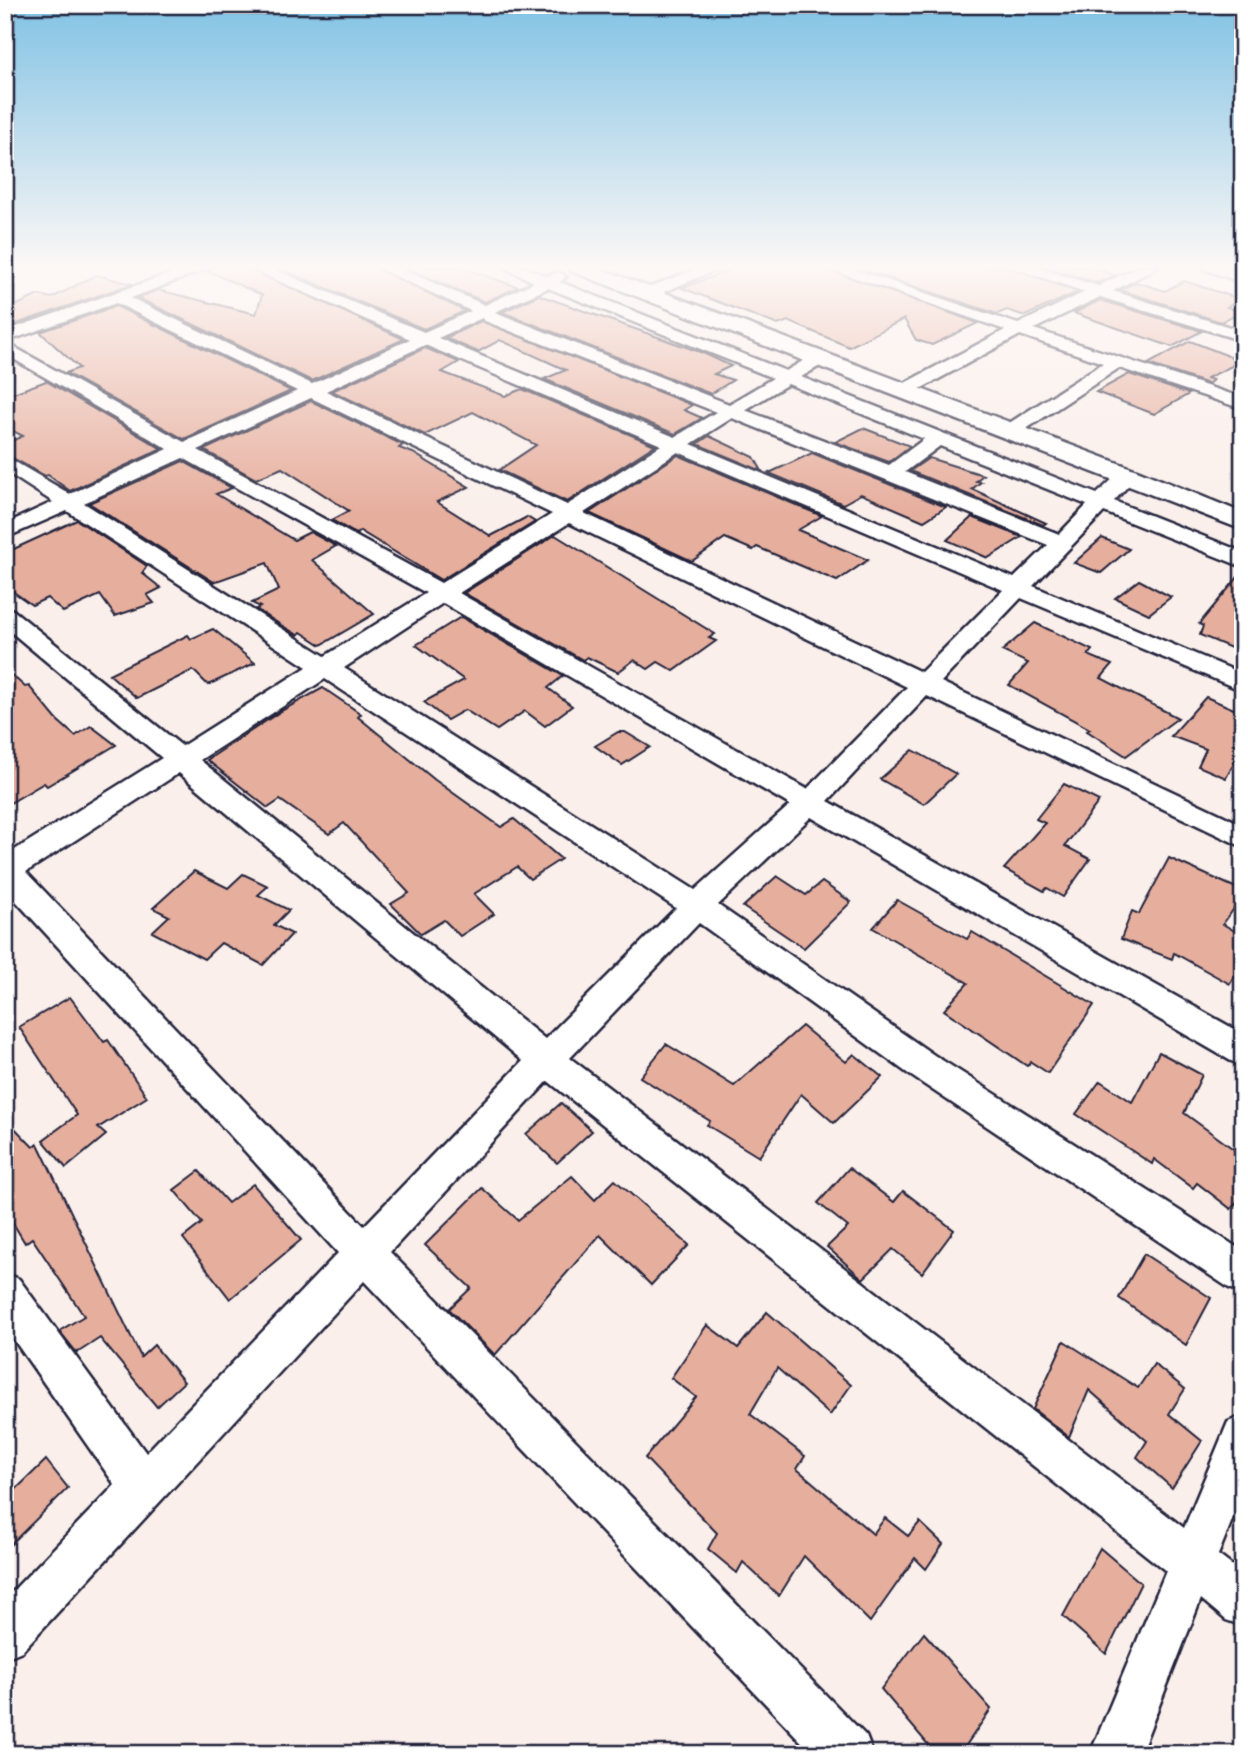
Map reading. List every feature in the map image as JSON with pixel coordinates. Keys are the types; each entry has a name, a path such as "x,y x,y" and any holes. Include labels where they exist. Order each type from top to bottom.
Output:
{"street":[{"path":"8,349 93,400 442,593 1243,1051"},
{"path":"221,349 1243,837"},
{"path":"5,532 186,451 402,349"},
{"path":"448,349 1243,683"},
{"path":"482,363 510,349"},
{"path":"574,349 891,472 1060,542"},
{"path":"714,349 1243,560"},
{"path":"793,349 1128,475 1243,522"},
{"path":"902,391 982,349"},
{"path":"1077,349 1243,404"},
{"path":"819,359 731,410 6,871 364,1253 848,1754"},
{"path":"1010,431 1117,362"},
{"path":"891,472 937,439"},
{"path":"5,463 328,667 697,906 922,1065 1243,1274"},
{"path":"5,1634 546,1060 697,906 810,802 1128,475"},
{"path":"5,615 546,1060 1243,1603"},
{"path":"5,1293 144,1489"},
{"path":"1115,1754 1243,1437"}],"building":[{"path":"59,349 205,349 291,391 184,439 66,373 79,368"},
{"path":"245,349 382,349 312,381"},
{"path":"428,349 459,362 442,372 505,396 522,389 655,445 567,502 499,470 536,445 473,412 425,435 332,391"},
{"path":"520,349 552,349 692,405 684,410 702,418 675,434 544,379 566,370"},
{"path":"597,349 692,349 703,353 731,366 714,374 733,380 711,394"},
{"path":"1175,349 1211,349 1242,361 1207,378 1213,380 1208,384 1148,364"},
{"path":"1129,374 1189,394 1154,414 1096,392"},
{"path":"46,381 162,449 70,491 48,475 45,476 5,454 5,444 23,436 5,427 5,396"},
{"path":"311,401 403,445 399,448 413,453 469,487 437,502 491,536 527,517 535,522 441,580 360,531 356,534 332,520 349,511 282,468 256,479 204,450"},
{"path":"863,428 910,446 889,462 835,442"},
{"path":"709,436 754,457 762,471 697,444"},
{"path":"812,453 946,507 924,521 861,494 843,504 769,473"},
{"path":"678,455 822,516 798,530 868,560 837,581 757,547 753,550 725,538 692,561 589,513"},
{"path":"929,458 983,475 976,481 981,482 972,489 1046,523 1043,525 910,471"},
{"path":"183,461 232,488 216,494 294,540 310,532 336,546 312,560 374,614 321,645 301,632 298,635 281,625 256,609 260,607 252,603 279,590 267,563 214,582 89,503"},
{"path":"972,517 1022,537 988,558 947,540"},
{"path":"77,520 147,566 142,573 161,588 147,595 154,603 115,616 100,595 63,612 47,598 32,605 5,586 5,553"},
{"path":"555,535 715,634 709,638 716,641 674,671 658,662 648,669 634,660 618,672 587,657 583,660 464,593"},
{"path":"1102,538 1129,549 1101,573 1074,563"},
{"path":"1243,571 1243,653 1200,635 1203,626 1199,624"},
{"path":"1139,580 1171,597 1149,614 1115,598"},
{"path":"461,617 563,676 548,688 572,706 545,726 525,711 497,730 465,710 447,720 424,702 464,680 416,645"},
{"path":"1035,623 1092,650 1088,655 1112,665 1101,678 1178,718 1126,756 1087,731 1090,729 1009,685 1028,663 1002,651"},
{"path":"213,629 255,663 208,685 193,670 137,698 109,674 188,635 191,639"},
{"path":"5,669 25,687 29,686 57,720 75,736 91,726 116,745 47,786 44,783 5,806"},
{"path":"323,688 361,714 358,717 435,780 501,827 514,819 561,859 530,879 517,867 474,894 494,914 460,936 444,920 421,934 391,904 409,893 344,823 329,834 280,800 268,808 207,760 281,711"},
{"path":"1206,697 1243,713 1243,747 1226,778 1198,766 1206,749 1171,736"},
{"path":"618,732 625,732 650,747 622,765 595,746"},
{"path":"913,750 956,774 924,804 880,779"},
{"path":"1064,784 1099,801 1065,846 1090,859 1063,897 1047,888 1044,891 1004,869 1045,823 1036,819"},
{"path":"1169,858 1243,891 1243,896 1223,924 1243,936 1243,963 1230,984 1174,953 1172,959 1121,939 1132,911 1139,914"},
{"path":"194,871 228,888 243,874 268,886 258,895 289,910 274,925 292,934 263,965 221,943 204,959 152,932 169,916 153,908"},
{"path":"777,876 806,895 822,882 851,902 804,948 743,907"},
{"path":"897,900 967,939 972,932 1094,1005 1048,1073 1031,1062 1027,1066 944,1010 968,983 873,928"},
{"path":"70,997 104,1042 108,1040 147,1097 98,1128 106,1135 66,1168 43,1140 77,1115 19,1027"},
{"path":"802,1026 846,1062 854,1054 882,1077 834,1123 801,1094 759,1157 707,1125 710,1121 640,1077 666,1044 734,1086"},
{"path":"1159,1052 1202,1075 1184,1113 1243,1156 1243,1194 1231,1209 1197,1183 1193,1188 1154,1159 1152,1164 1076,1114 1100,1081 1132,1102"},
{"path":"561,1103 592,1131 557,1163 526,1134"},
{"path":"5,1118 33,1147 38,1144 141,1357 154,1345 184,1382 157,1407 100,1338 77,1353 62,1334 61,1330 84,1316 32,1238 25,1243 5,1210"},
{"path":"849,1168 894,1202 903,1191 954,1230 922,1273 893,1249 863,1279 827,1247 848,1227 818,1203"},
{"path":"199,1171 228,1203 253,1184 301,1240 230,1299 183,1238 202,1223 174,1190"},
{"path":"572,1176 595,1200 615,1180 689,1245 651,1285 600,1235 495,1355 449,1309 471,1288 425,1245 482,1188 518,1220"},
{"path":"1144,1254 1211,1298 1186,1345 1119,1298"},
{"path":"767,1312 851,1385 830,1415 777,1368 750,1414 805,1456 797,1469 873,1534 885,1518 908,1536 920,1522 943,1544 926,1569 915,1558 870,1622 804,1556 779,1596 743,1562 737,1573 708,1549 717,1533 645,1458 696,1397 671,1378 707,1325 738,1348"},
{"path":"1064,1341 1138,1388 1154,1364 1185,1389 1169,1414 1202,1441 1172,1488 1137,1457 1147,1441 1089,1390 1069,1437 1033,1409"},
{"path":"46,1460 68,1488 5,1550 5,1500"},
{"path":"1100,1548 1141,1583 1106,1654 1063,1616"},
{"path":"924,1633 991,1709 960,1754 936,1754 881,1689"}]}
